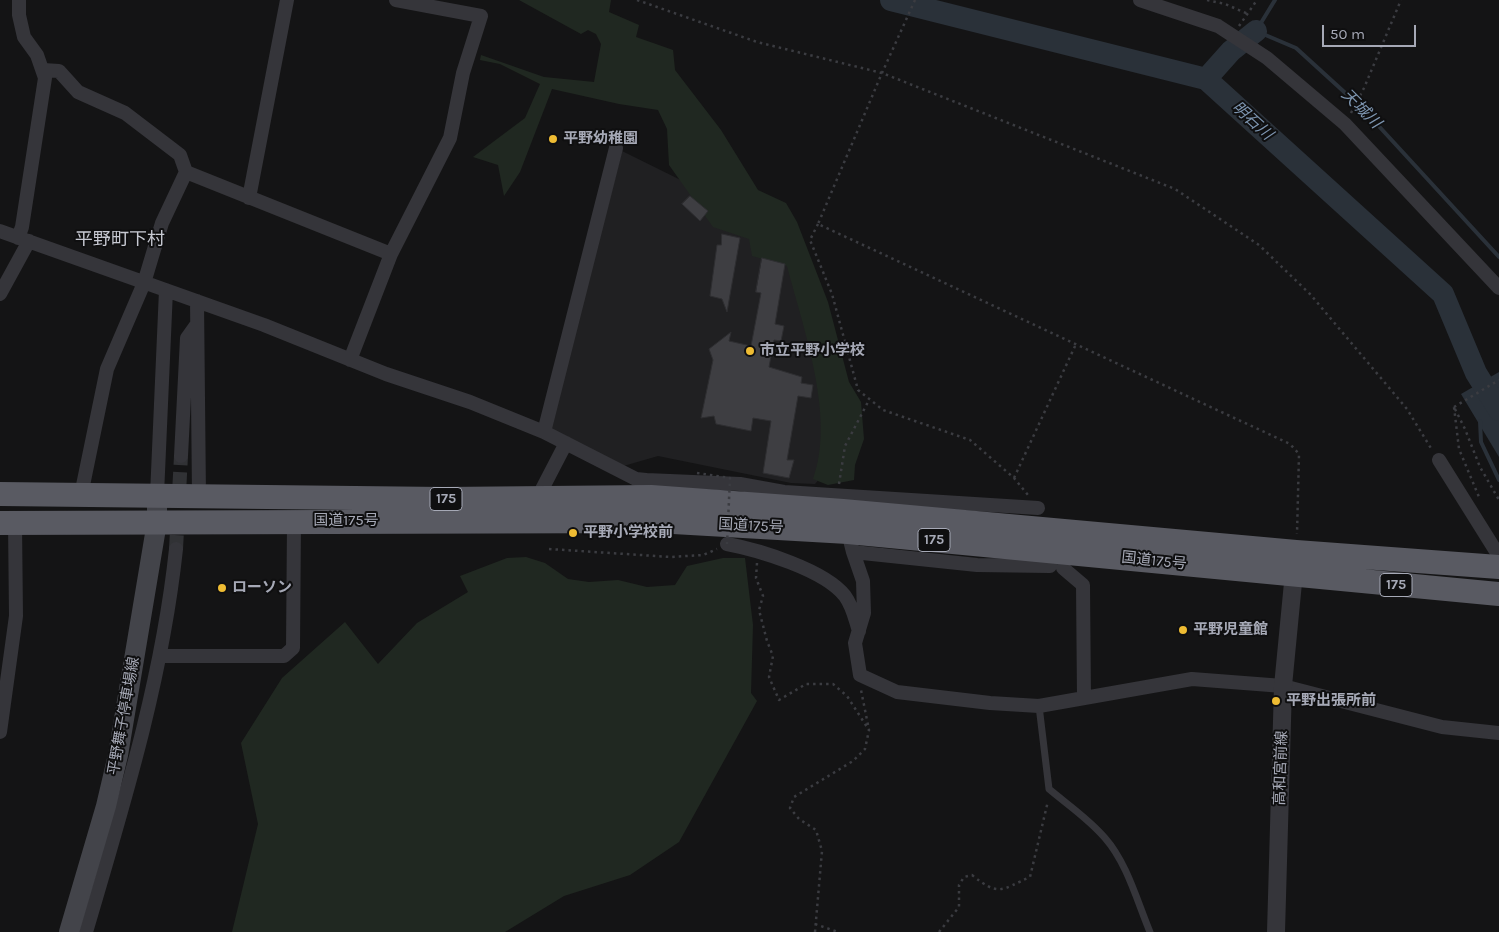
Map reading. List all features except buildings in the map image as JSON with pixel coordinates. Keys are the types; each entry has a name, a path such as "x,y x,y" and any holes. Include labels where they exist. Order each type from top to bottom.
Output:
{"highway":[{"name":"国道175号","path":"0,494 444,499 538,497 649,489 1295,563 1499,594"},
{"name":"国道175号","path":"8,523 656,521 850,542 1057,560 1499,567"}],"main road":[{"name":"平野舞子停車場線","path":"69,932 106,806 118,755 157,522 157,495"}],"street":[{"path":"0,294 24,240 22,227 46,78 37,55 24,37 19,15 20,0"},
{"path":"249,198 287,0"},
{"path":"350,360 391,254 450,138 463,73 481,16 396,0"},
{"path":"1140,0 1218,26 1267,58 1345,124 1499,288"},
{"path":"43,70 59,71 78,92 125,113 180,155 186,172 162,223 144,283 107,369 81,494"},
{"path":"544,432 616,148"},
{"path":"186,172 391,254"},
{"path":"0,231 264,325 350,360 470,402 544,432 636,479 649,489 740,484 784,492 1038,508"},
{"path":"157,495 166,290"},
{"path":"197,301 199,496"},
{"path":"181,456 187,338 197,324"},
{"path":"538,497 566,443"},
{"path":"1439,460 1499,556"},
{"path":"160,656 284,656 293,648 294,522"},
{"path":"0,732 16,616 8,523"},
{"path":"850,542 863,581 864,614 855,643 860,675 898,692 990,703 1039,706 1192,679 1283,686 1442,727 1499,733"},
{"path":"727,544 757,549 829,580 844,595 853,609 859,632"},
{"path":"86,932 138,756 160,656 176,549"},
{"path":"1057,560 1083,585 1084,698"},
{"name":"高和宮前線","path":"1276,932 1283,686 1295,563"},
{"path":"118,755 138,756"}],"lane":[{"path":"1039,706 1049,790 1082,815 1106,839 1123,867 1150,932"}],"path":[{"path":"637,0 757,42 882,73 1174,189 1259,245 1310,294 1407,409 1439,460"},
{"path":"915,0 810,240 832,294 858,390 883,410 970,440 1014,478 1038,508"},
{"path":"1207,0 1225,4 1248,14"},
{"path":"1232,35 1257,0"},
{"path":"1345,124 1364,88 1400,0"},
{"path":"818,224 1290,444 1299,454 1295,563"},
{"path":"1014,478 1076,344"},
{"path":"1454,408 1499,380"},
{"path":"838,487 839,471 845,446 869,400"},
{"path":"1454,408 1465,428 1480,467 1499,500"},
{"path":"1454,408 1459,449 1481,504"},
{"path":"549,549 672,557 703,554 727,544 730,478 697,473"},
{"path":"757,549 756,578 763,596 759,610 766,641 773,656 769,677 779,700 806,684 833,684 848,696 869,730"},
{"path":"814,932 822,851 816,830 799,819 790,808 794,797 853,761 865,749 869,730 860,675"},
{"path":"939,932 958,907 959,885 964,877 972,875 988,888 998,891 1030,877 1039,833 1047,811 1049,790"},
{"path":"815,924 838,932"}],"shaded area":[{"path":"519,0 611,0 609,12 639,25 636,37 673,50 675,70 721,130 758,190 786,203 797,222 828,302 849,382 861,402 864,439 855,465 854,480 828,485 813,479 819,455 821,428 819,401 815,372 787,266 752,256 749,239 713,227 669,165 667,129 658,110 619,104 552,89 520,172 504,196 498,165 473,157 525,118 540,84 500,64 480,60 481,55 544,77 594,82 601,44 596,34 588,30 581,34"},
{"path":"622,151 804,241 831,465 815,484 791,483 658,456 620,467 550,430"},
{"path":"1499,372 1499,457 1461,394"},
{"path":"526,557 545,563 568,579 589,582 618,580 647,587 675,585 687,566 723,558 745,558 753,625 751,693 757,701 679,842 630,875 564,896 505,932 232,932 258,824 241,743 282,678 345,622 378,664 417,623 468,592 460,576 507,558"}],"waterway":[{"name":"明石川","path":"891,0 1206,79 1443,294 1476,373 1499,410"},
{"name":"天城川","path":"1275,0 1256,31 1296,48 1364,110 1499,257"},
{"name":"天城川","path":"1206,79 1231,51 1256,31"},
{"path":"1480,421 1481,442 1499,480"}],"tunnel":[{"path":"176,549 181,456"}],"place":[{"name":"平野幼稚園","path":"553,139"},
{"name":"市立平野小学校","path":"750,351"},
{"name":"平野小学校前","path":"573,533"},
{"name":"ローソン","path":"222,588"},
{"name":"平野児童館","path":"1183,630"},
{"name":"平野出張所前","path":"1276,701"}],"district":[{"name":"平野町下村","path":"120,240"}]}
